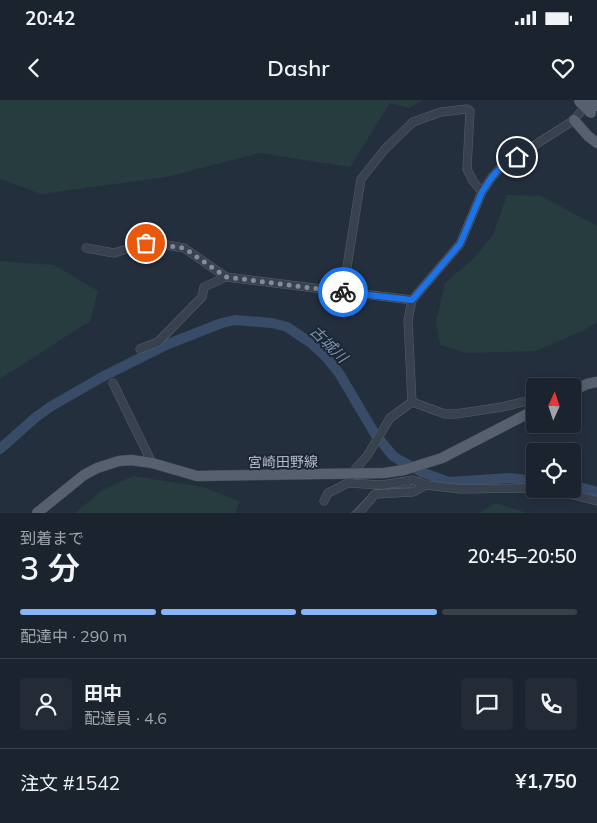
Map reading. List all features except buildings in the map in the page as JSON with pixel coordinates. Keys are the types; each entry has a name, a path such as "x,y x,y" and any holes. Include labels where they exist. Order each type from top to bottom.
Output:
{"main road":[{"path":"579,100 594,107"},
{"path":"574,120 597,143"},
{"path":"581,387 597,382"},
{"name":"宮崎田野線","path":"37,513 84,475 97,468 119,461 131,460 152,463 197,476 349,479 404,470 442,458 526,415"}],"street":[{"path":"412,402 408,320 412,300 460,244 482,192 502,166 594,107"},
{"path":"343,292 358,186 361,179 385,149 413,122 441,112 460,108 467,108 470,111 467,169 482,192"},
{"path":"86,248 114,253 146,243 184,248 226,277 412,300"},
{"path":"140,349 158,342 202,297 204,287 226,277"},
{"path":"113,382 152,463"},
{"path":"412,402 446,414 456,414 526,401"},
{"path":"324,501 328,493 349,479 361,464 374,447 390,418 412,402"},
{"path":"349,479 382,485 414,480 426,485 460,489 526,488"},
{"path":"359,513 375,494 413,492 426,485"},
{"path":"581,497 597,502"}],"green space":[{"path":"0,100 423,100 409,108 390,103 350,167 260,153 166,177 41,194 0,179"},
{"path":"507,195 541,196 597,226 597,322 584,330 536,351 467,353 440,345 436,322 445,283 473,259 493,235"},
{"path":"0,261 54,265 98,291 90,321 0,379"},
{"path":"133,476 203,487 239,501 236,513 75,513 101,491"},
{"path":"496,503 527,513 479,513"}],"waterway":[{"name":"古城川","path":"0,449 50,407 102,377 168,344 222,323 235,320 272,323 287,327 311,343 339,373 375,434 393,456 401,461 424,473 449,482 510,478 526,480"},
{"name":"古城川","path":"419,478 424,473"},
{"path":"373,492 375,490 410,487 414,483"},
{"name":"古城川","path":"581,488 597,492"},
{"path":"352,513 368,497"}],"way so far":[{"path":"146,243 184,248 226,277 343,292"}],"route":[{"path":"343,292 412,300 460,244 482,192 492,177 502,166 517,157"}]}
